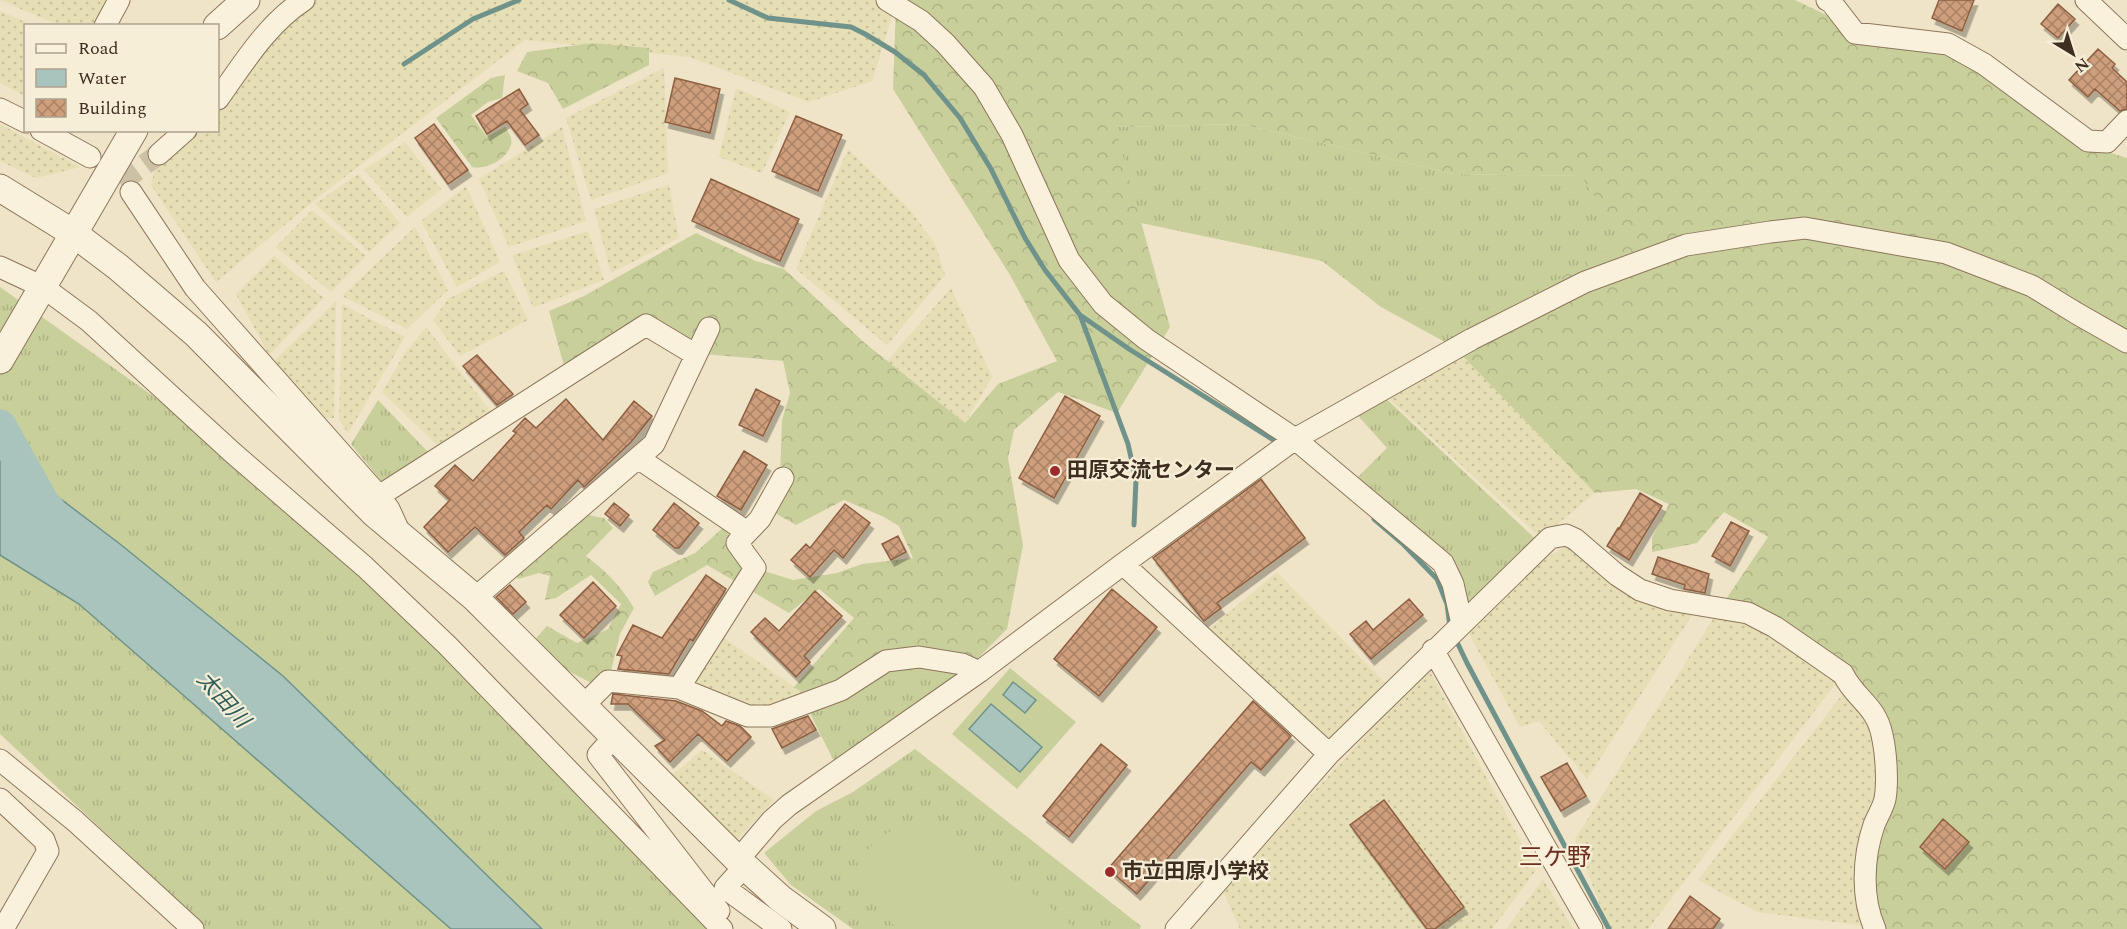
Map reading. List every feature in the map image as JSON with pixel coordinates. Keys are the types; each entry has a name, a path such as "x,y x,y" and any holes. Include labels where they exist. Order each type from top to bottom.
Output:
{"street":[{"path":"106,24 119,0"},
{"path":"218,24 246,0"},
{"path":"219,98 254,47 291,8 304,0"},
{"path":"887,0 921,21 984,87 1012,135 1069,260 1103,304 1146,339 1295,439 1443,564 1454,584 1462,624"},
{"path":"2086,0 2127,39"},
{"path":"1831,1 1855,33 1948,44 1984,64 2088,141 2107,142 2127,121"},
{"path":"0,109 24,121"},
{"path":"45,132 90,157"},
{"path":"0,360 133,132"},
{"path":"159,154 184,132"},
{"path":"0,188 72,233 118,267 196,334 375,514 475,598 741,863 781,899 822,929"},
{"path":"131,192 195,288 379,496 389,509 401,536"},
{"path":"781,929 725,888 772,820 789,805 979,672 1295,439 1472,339 1585,282 1686,245 1805,228 1946,253 2032,286 2127,342"},
{"path":"0,267 43,287 89,321 233,453 365,567 447,645 722,929"},
{"path":"379,496 646,325 696,355"},
{"path":"475,598 654,444 709,328"},
{"path":"638,458 747,532"},
{"path":"679,688 755,568 737,543 760,519 783,478"},
{"path":"1176,929 1329,754 1550,538 1566,535 1575,539 1617,575 1640,590 1670,600 1748,613 1775,627 1843,674 1849,686 1875,714 1882,734 1885,800 1866,849 1866,891 1870,918 1875,929"},
{"path":"1123,564 1329,754"},
{"path":"1433,650 1592,929"},
{"path":"583,706 608,681 679,688 748,716 771,716 841,690 886,661 919,657 962,664 979,672"},
{"path":"614,737 598,755 692,873 731,929"},
{"path":"0,760 75,821 193,929"},
{"path":"0,779 75,821"},
{"path":"0,800 44,840 48,851 3,929"}],"shaded area":[{"path":"0,0 108,0 97,24 56,24"},
{"path":"306,0 887,0 896,4 872,81 809,102 689,57 525,40 321,195 216,282 151,185 159,154 181,132 219,132 219,92"},
{"path":"0,11 30,24 24,24 24,95 0,83"},
{"path":"664,68 668,173 591,200 566,118"},
{"path":"736,88 790,112 762,173 719,157"},
{"path":"0,124 80,167 36,178 0,161"},
{"path":"562,127 586,221 509,247 479,179"},
{"path":"405,142 441,189 407,217 364,170"},
{"path":"848,149 911,211 935,244 945,275 887,345 796,269"},
{"path":"358,174 400,223 369,252 315,204"},
{"path":"669,185 679,238 611,273 594,209"},
{"path":"466,186 500,262 457,287 421,221"},
{"path":"312,210 366,256 331,292 276,247"},
{"path":"415,227 448,290 407,329 342,296"},
{"path":"588,231 604,280 533,308 512,255"},
{"path":"274,256 324,298 269,355 236,294"},
{"path":"504,271 528,320 460,356 433,320 448,299"},
{"path":"951,288 992,377 965,423 887,361"},
{"path":"336,301 334,418 325,418 274,361"},
{"path":"342,304 405,337 348,433 339,420"},
{"path":"426,327 491,412 437,445 382,392 405,353"},
{"path":"1454,347 1595,493 1541,538 1387,397"},
{"path":"1575,539 1635,586 1699,604 1587,779 1539,721 1520,727 1468,632 1543,561"},
{"path":"1277,572 1393,691 1329,754 1201,636"},
{"path":"1720,608 1843,674 1648,929 1609,929 1575,839"},
{"path":"715,632 812,699 771,716 681,689"},
{"path":"1428,668 1536,870 1492,929 1240,929 1223,891"},
{"path":"1849,686 1875,714 1874,927 1757,912 1698,880"},
{"path":"702,750 774,800 727,850 664,782"},
{"path":"1543,879 1573,929 1506,929"}],"green space":[{"path":"889,0 1795,0 1868,35 1968,55 2083,144 2127,158 2127,929 1877,929 1867,902 1892,760 1843,674 1720,608 1768,537 1724,512 1697,543 1652,552 1652,538 1669,504 1636,489 1595,493 1454,347 1621,239 1581,176 1454,174 1241,124 1115,127 1170,327 1117,413 1058,392 1014,430 1008,458 1023,545 1007,629 978,658 891,660 812,699 794,687 854,618 819,589 789,613 707,565 655,596 648,582 653,572 695,553 727,524 755,568 793,580 837,573 862,564 913,558 899,526 844,500 796,525 766,508 780,477 782,420 790,393 783,361 692,353 646,325 564,366 549,311 584,296 696,233 756,261 784,269 866,344 965,423 998,384 1057,361 1010,275 893,89 896,4"},
{"path":"592,43 649,48 649,65 563,109 548,83 517,71 527,52"},
{"path":"505,75 502,98 488,102 471,115 487,137 505,127 511,138 511,145 505,155 495,163 483,167 472,167 436,118 491,78"},
{"path":"1241,124 1454,174 1581,176 1622,239 1454,347 1381,307 1322,261 1141,223 1114,127"},
{"path":"0,287 233,453 440,638 720,929 204,929 172,895 0,734"},
{"path":"1379,392 1543,546 1460,615 1447,570 1350,485 1387,448 1351,408"},
{"path":"378,400 428,452 381,481 351,444"},
{"path":"578,513 604,518 613,528 586,556 613,579 634,608 620,634 611,671 597,686 526,649 547,626 577,643 608,629 621,604 591,575 556,598 545,600 550,576 539,573 518,579 510,569"},
{"path":"886,661 958,673 836,765 804,702"},
{"path":"1010,668 1076,722 1017,789 952,734"},
{"path":"915,749 1141,926 1140,929 853,929 791,885 764,853 816,811 853,792"},
{"path":"924,822 1021,885 1075,929 899,929 876,907 871,899 857,861 886,834 901,827"}],"water":[{"path":"0,453 120,544 283,676 542,929 451,929 79,604 0,555"},
{"path":"1013,682 1036,700 1025,713 1003,695"},
{"path":"991,704 1042,747 1020,772 969,729"}],"building":[{"path":"1939,0 1974,0 1962,31 1932,18"},
{"path":"2058,4 2075,19 2058,38 2041,24"},
{"path":"2098,49 2115,64 2112,68 2127,82 2127,109 2120,111 2095,89 2088,97 2069,80"},
{"path":"675,78 720,89 710,133 665,122"},
{"path":"519,89 528,104 520,110 539,135 525,145 507,121 487,134 476,116"},
{"path":"796,116 842,135 818,191 772,171"},
{"path":"434,124 468,170 448,184 415,138"},
{"path":"711,179 799,219 780,261 692,221"},
{"path":"477,355 513,394 497,405 463,366"},
{"path":"756,389 780,401 763,436 739,425"},
{"path":"1065,396 1100,416 1054,498 1019,478"},
{"path":"566,399 603,440 634,401 652,416 631,442 584,487 578,480 551,509 547,505 519,532 524,538 505,555 475,527 448,552 424,527 450,500 435,486 455,465 473,481 516,433 513,431 525,418 536,428"},
{"path":"744,451 767,465 741,510 717,496"},
{"path":"1261,479 1305,538 1217,603 1221,608 1204,621 1153,558"},
{"path":"1640,493 1662,506 1629,560 1607,546"},
{"path":"614,503 629,515 620,526 605,514"},
{"path":"674,503 699,523 679,548 675,548 653,530"},
{"path":"845,504 870,523 843,558 834,550 810,577 791,560 806,544 810,548"},
{"path":"1731,522 1749,531 1730,566 1712,556"},
{"path":"898,536 906,552 891,560 882,544"},
{"path":"1658,557 1709,574 1705,593 1684,589 1685,585 1652,574"},
{"path":"706,575 726,589 693,641 690,639 669,674 618,669 622,656 617,655 633,625 662,638"},
{"path":"593,582 616,606 584,638 560,615"},
{"path":"510,585 526,602 513,614 496,597"},
{"path":"1112,589 1157,627 1099,696 1054,659"},
{"path":"815,591 842,616 804,656 810,662 796,677 751,632 765,618 779,631"},
{"path":"1409,599 1423,615 1371,659 1350,634 1366,621 1373,630"},
{"path":"613,694 676,701 702,711 722,726 726,721 740,726 751,737 727,761 698,734 670,762 655,746 665,740 628,704 611,704"},
{"path":"1253,701 1291,736 1261,770 1251,762 1137,894 1108,869"},
{"path":"808,716 816,730 782,748 772,729"},
{"path":"1101,744 1127,765 1069,837 1043,816"},
{"path":"1567,763 1586,796 1561,811 1541,777"},
{"path":"1384,800 1464,907 1435,929 1427,929 1350,825"},
{"path":"1943,819 1969,842 1945,869 1920,847"},
{"path":"1690,896 1720,919 1713,929 1668,929"}],"waterway":[{"path":"404,64 473,19 519,0"},
{"path":"729,0 768,18 851,27 865,34 895,52 924,75 960,118 991,169 1025,238 1045,270 1080,315 1128,444 1136,480 1134,525"},
{"path":"1080,315 1129,349 1280,444"},
{"name":"太田川","path":"0,426 43,503 50,511"},
{"path":"1374,519 1402,543 1437,579 1447,604 1450,627"},
{"path":"1455,638 1609,929"}],"tunnel":[{"path":"120,183 159,154"}],"place":[{"name":"田原交流センター","path":"1055,471"},
{"name":"市立田原小学校","path":"1110,872"}],"district":[{"name":"三ケ野","path":"1555,858"}]}
